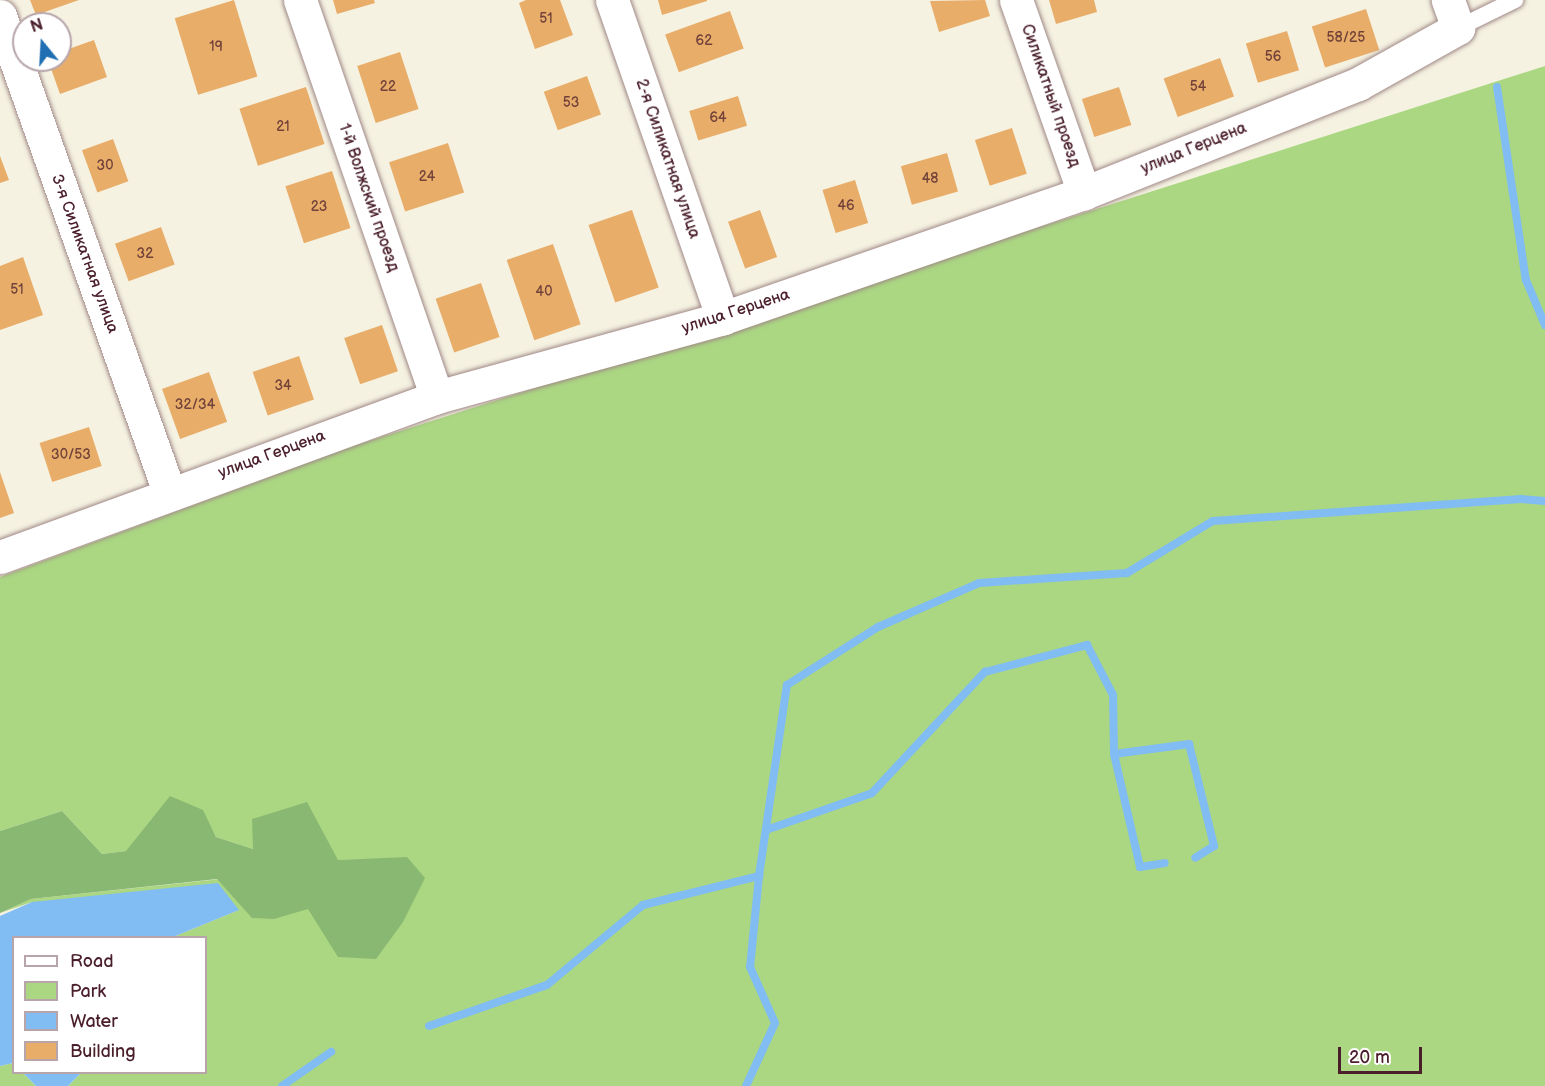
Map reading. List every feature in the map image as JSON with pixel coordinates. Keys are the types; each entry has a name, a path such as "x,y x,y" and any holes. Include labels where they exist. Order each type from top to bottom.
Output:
{"street":[{"name":"1-й Волжский проезд","path":"300,0 437,397"},
{"name":"2-я Силикатная улица","path":"612,0 723,318"},
{"name":"Силикатный проезд","path":"1016,0 1084,193"},
{"name":"улица Герцена","path":"0,557 169,492 437,397 723,318 1084,193 1358,84 1453,14"},
{"name":"3-я Силикатная улица","path":"0,16 169,492"}],"lane":[{"path":"1453,14 1515,0"}],"green space":[{"path":"1545,66 1545,1086 68,1086 80,1074 207,1074 207,936 175,936 239,910 32,902 0,913 31,899 409,859 338,860 253,849 216,837 202,810 126,851 102,854 62,811 0,831 0,577 350,447"},
{"path":"170,796 203,810 216,837 253,849 252,819 307,802 338,860 407,857 425,878 403,922 376,959 338,957 308,909 274,919 252,918 217,879 31,899 0,913 0,831 62,811 102,854 126,851"},
{"path":"12,1063 12,1074 24,1074 36,1086 0,1086 0,1066"}],"water":[{"path":"218,883 239,910 175,936 12,936 12,1063 0,1066 0,916 32,902"},
{"path":"24,1074 80,1074 68,1086 36,1086"}],"building":[{"path":"30,0 79,0 45,12 35,12"},
{"path":"234,0 257,77 198,95 175,18"},
{"path":"333,0 374,0 375,3 337,14"},
{"path":"526,0 560,0 573,35 535,49 519,3"},
{"path":"658,0 707,0 707,1 662,15"},
{"path":"985,0 990,16 939,32 930,1"},
{"path":"1049,0 1094,0 1097,12 1056,24"},
{"path":"1366,9 1379,50 1325,68 1312,27"},
{"path":"730,11 744,49 679,72 665,35"},
{"path":"1287,31 1299,70 1258,83 1246,44"},
{"path":"94,40 107,77 60,94 52,72 72,72 72,48"},
{"path":"400,52 419,109 376,123 357,66"},
{"path":"1220,58 1234,97 1178,117 1164,79"},
{"path":"587,76 601,115 558,130 544,92"},
{"path":"306,87 325,144 258,166 239,109"},
{"path":"1119,87 1131,125 1094,137 1082,99"},
{"path":"738,96 747,126 698,141 689,111"},
{"path":"1012,128 1027,174 990,186 975,140"},
{"path":"113,139 128,181 97,193 82,150"},
{"path":"448,143 464,192 405,212 389,162"},
{"path":"947,153 958,191 912,205 901,166"},
{"path":"0,156 9,180 0,183"},
{"path":"332,171 351,228 304,243 285,186"},
{"path":"855,180 868,223 836,233 822,190"},
{"path":"632,210 659,288 615,303 589,225"},
{"path":"760,210 777,257 745,269 728,222"},
{"path":"161,227 175,265 129,281 115,244"},
{"path":"553,244 581,324 534,340 507,260"},
{"path":"23,257 43,315 0,330 0,266"},
{"path":"481,283 500,337 454,353 436,299"},
{"path":"382,325 398,371 360,384 344,338"},
{"path":"299,356 314,399 268,415 253,372"},
{"path":"209,372 227,422 180,439 162,389"},
{"path":"89,427 102,466 52,482 40,443"},
{"path":"0,472 14,513 0,518"}],"waterway":[{"path":"1497,87 1526,280 1545,325"},
{"path":"759,876 787,685 878,627 979,583 1127,573 1213,521 1521,499 1545,501"},
{"path":"766,830 872,793 985,672 1087,645 1113,695 1114,754 1140,867 1165,863"},
{"path":"1114,754 1189,744 1214,846 1195,858"},
{"path":"429,1026 547,985 643,905 759,876 750,967 775,1023 746,1086"},
{"path":"282,1086 331,1052"}]}
